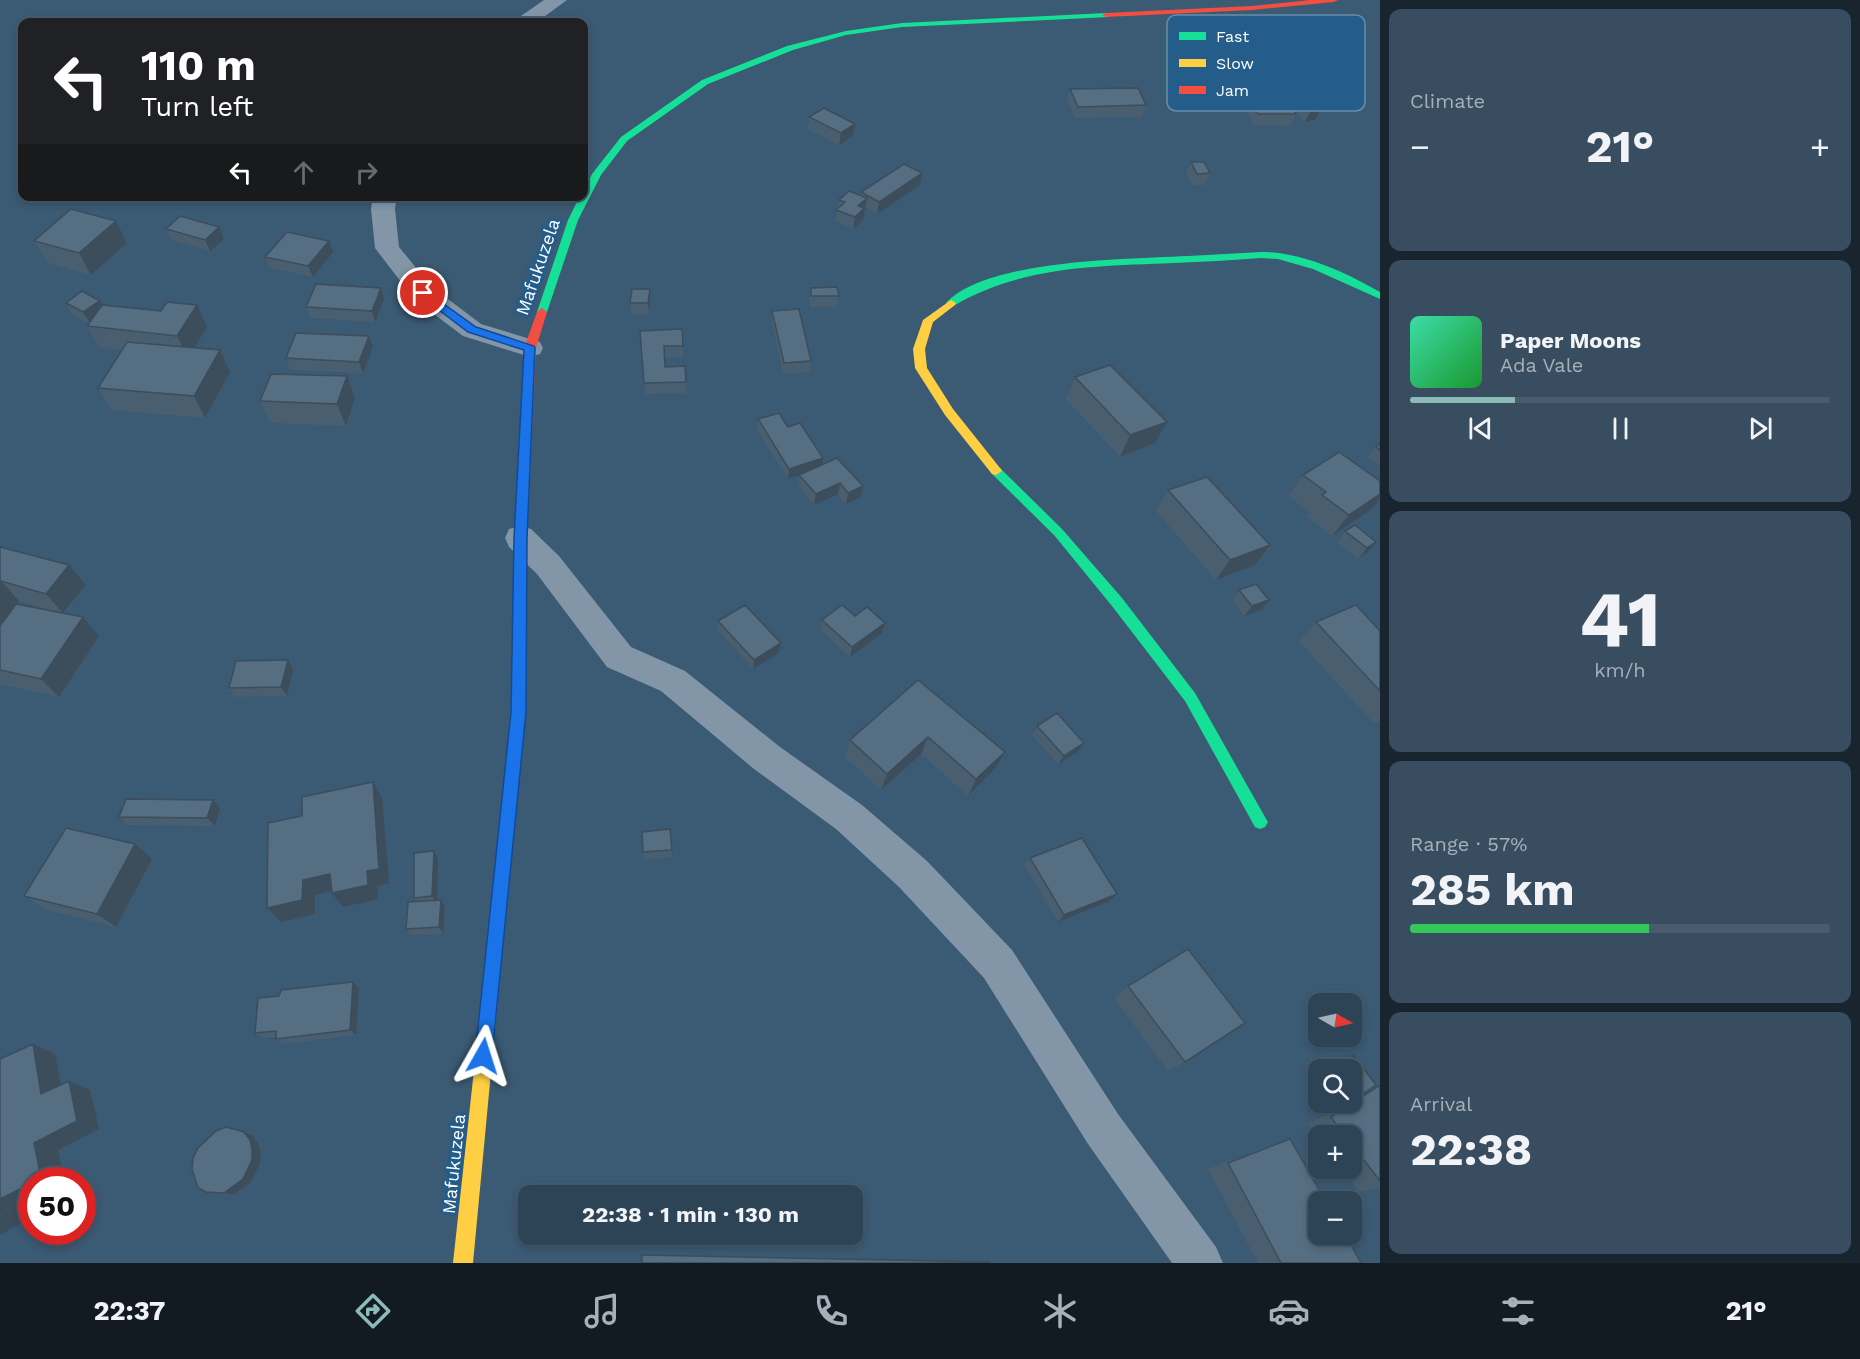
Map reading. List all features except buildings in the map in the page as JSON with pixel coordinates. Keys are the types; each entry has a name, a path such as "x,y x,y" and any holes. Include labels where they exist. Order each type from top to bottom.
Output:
{"main road":[{"name":"Mafukuzela","path":"588,191 597,174 624,139 705,82 790,48 846,33 902,24 1252,8 1334,0"},
{"name":"Mafukuzela","path":"462,1263 518,712 520,538 530,348 573,220 583,201"},
{"path":"1260,822 1190,698 1117,602 1058,532 1005,482 950,412 921,368 919,349 928,321 958,298 992,283 1034,271 1111,264 1277,256 1349,279 1380,296"}],"street":[{"path":"531,18 557,0"},
{"path":"384,201 387,248 423,293 472,330 530,348"},
{"path":"520,538 548,565 619,657 673,681 767,758 849,818 913,874 990,955 998,964 1103,1129 1200,1263"}],"traffic: fast":[{"path":"588,191 597,174 624,139 705,82 790,48 846,33 902,25 1106,15"},
{"path":"542,312 573,220 583,201"},
{"path":"951,303 976,288 1039,270 1108,263 1261,255 1278,256 1317,267 1380,296"},
{"path":"996,471 1058,532 1117,602 1190,697 1260,822"},
{"path":"491,987 518,712 520,563"}],"traffic: slow":[{"path":"951,303 928,320 919,349 921,368 949,412 996,471"},
{"path":"463,1263 491,987"}],"traffic: jam":[{"path":"1106,15 1252,8 1334,0"},
{"path":"520,563 530,348 542,312"}],"route":[{"path":"423,293 472,330 530,348 520,538 518,712 483,1056"}]}
